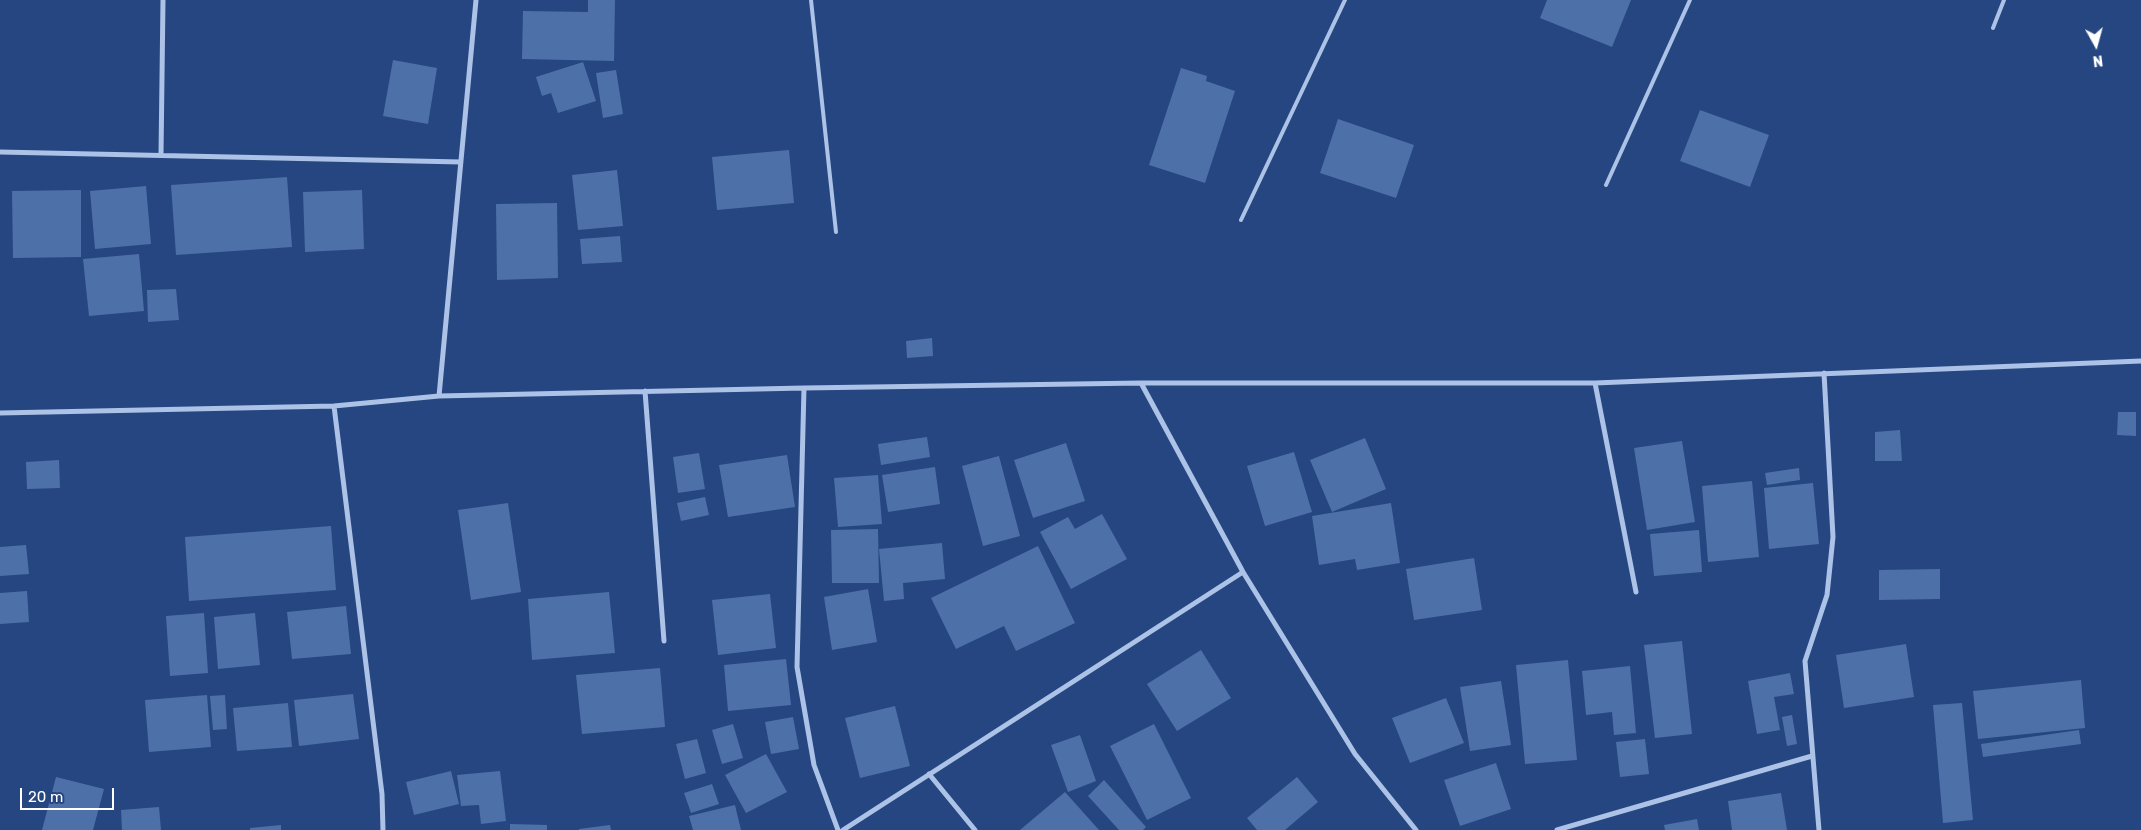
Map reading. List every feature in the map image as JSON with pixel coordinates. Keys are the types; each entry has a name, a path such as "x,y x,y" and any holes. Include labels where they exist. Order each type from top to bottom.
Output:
{"street":[{"path":"161,155 163,0"},
{"path":"439,396 476,0"},
{"path":"0,152 461,162"},
{"path":"0,413 334,406 439,396 804,388 1141,383 1595,383 1824,372 2141,361"},
{"path":"1819,830 1805,661 1827,595 1833,537 1824,372"},
{"path":"1141,383 1243,572 1355,754 1416,830"},
{"path":"1595,383 1636,592"},
{"path":"804,388 797,667 814,765 838,830"},
{"path":"645,391 664,641"},
{"path":"334,406 382,794 383,830"},
{"path":"843,830 1243,572"},
{"path":"1557,830 1812,756"},
{"path":"929,774 974,830"}],"lane":[{"path":"811,0 836,232"},
{"path":"1241,220 1345,0"},
{"path":"1606,185 1690,0"},
{"path":"1993,28 2004,0"}],"building":[{"path":"588,0 615,0 614,61 522,59 523,11 588,12"},
{"path":"1547,0 1631,0 1612,47 1540,18"},
{"path":"393,60 437,68 428,124 383,116"},
{"path":"583,62 596,101 558,113 551,93 542,96 536,77"},
{"path":"1181,68 1207,76 1206,81 1235,91 1205,183 1149,165"},
{"path":"616,70 623,114 603,118 596,73"},
{"path":"1700,110 1769,135 1750,187 1680,161"},
{"path":"1338,119 1414,145 1396,198 1320,173"},
{"path":"789,150 794,203 717,210 712,157"},
{"path":"617,170 623,226 578,230 572,175"},
{"path":"287,177 292,247 176,255 171,185"},
{"path":"146,186 151,244 95,249 90,191"},
{"path":"81,190 81,257 13,258 12,191"},
{"path":"362,190 364,249 305,252 303,192"},
{"path":"557,203 558,278 497,280 496,204"},
{"path":"620,236 622,262 582,264 580,239"},
{"path":"139,254 144,311 89,316 83,259"},
{"path":"176,289 179,320 148,322 147,290"},
{"path":"932,338 933,356 907,358 906,341"},
{"path":"2118,412 2136,412 2136,436 2117,435"},
{"path":"1900,430 1902,461 1875,461 1875,432"},
{"path":"927,437 930,457 881,465 878,444"},
{"path":"1365,438 1386,489 1332,512 1310,460"},
{"path":"1682,441 1695,522 1647,530 1634,448"},
{"path":"1066,443 1085,501 1033,518 1014,460"},
{"path":"1294,452 1312,512 1265,526 1247,466"},
{"path":"699,453 705,489 678,493 673,457"},
{"path":"787,455 795,507 728,517 719,465"},
{"path":"999,456 1020,536 983,546 962,466"},
{"path":"59,460 60,488 27,489 26,462"},
{"path":"935,467 940,504 888,512 882,475"},
{"path":"1799,468 1800,480 1767,485 1765,473"},
{"path":"878,475 882,524 838,527 834,478"},
{"path":"1752,481 1759,557 1708,562 1702,486"},
{"path":"1813,483 1819,544 1769,549 1764,488"},
{"path":"705,497 709,515 681,521 677,503"},
{"path":"508,503 521,592 471,600 458,510"},
{"path":"1391,503 1400,563 1357,570 1355,559 1319,565 1312,516"},
{"path":"1102,514 1127,559 1071,589 1040,532 1068,517 1075,529"},
{"path":"331,526 336,590 189,601 185,537"},
{"path":"878,529 879,583 832,583 831,530"},
{"path":"1699,530 1702,572 1654,576 1650,534"},
{"path":"942,543 945,579 903,583 904,599 884,601 879,549"},
{"path":"26,545 29,574 0,576 0,547"},
{"path":"1038,546 1075,623 1016,651 1004,626 956,649 931,598"},
{"path":"1474,558 1482,610 1414,620 1406,569"},
{"path":"1940,569 1940,599 1879,600 1879,570"},
{"path":"868,589 877,642 832,650 824,597"},
{"path":"27,591 29,622 0,624 0,593"},
{"path":"609,592 615,653 532,660 528,599"},
{"path":"770,594 776,648 718,655 712,600"},
{"path":"346,606 351,654 292,659 287,612"},
{"path":"204,613 208,673 170,676 166,616"},
{"path":"255,613 260,665 218,669 214,617"},
{"path":"1682,641 1692,734 1655,738 1644,645"},
{"path":"1906,644 1914,697 1844,708 1836,655"},
{"path":"1201,650 1231,698 1177,731 1147,684"},
{"path":"786,659 791,705 728,711 724,665"},
{"path":"1568,660 1577,760 1525,764 1516,665"},
{"path":"1630,666 1636,733 1614,735 1612,712 1586,715 1582,671"},
{"path":"660,668 665,727 582,734 576,675"},
{"path":"1790,673 1794,694 1774,697 1780,730 1757,734 1748,681"},
{"path":"2081,680 2085,728 1978,739 1973,691"},
{"path":"1501,681 1511,745 1470,751 1460,687"},
{"path":"353,694 359,739 299,746 294,700"},
{"path":"207,695 211,747 149,752 145,700"},
{"path":"225,695 227,729 213,730 210,696"},
{"path":"1446,698 1464,743 1410,763 1392,718"},
{"path":"288,703 292,747 237,751 233,708"},
{"path":"1962,703 1973,820 1943,823 1933,705"},
{"path":"895,706 910,766 860,778 845,718"},
{"path":"1792,715 1797,744 1787,746 1782,717"},
{"path":"793,717 799,749 771,754 765,722"},
{"path":"733,724 743,758 722,764 712,730"},
{"path":"1154,724 1191,798 1147,820 1110,746"},
{"path":"2079,730 2081,744 1983,757 1981,744"},
{"path":"1080,735 1096,781 1068,792 1051,745"},
{"path":"697,739 706,773 685,779 676,744"},
{"path":"1645,739 1649,774 1620,777 1616,742"},
{"path":"766,754 787,792 746,813 725,775"},
{"path":"1496,763 1511,809 1460,826 1444,780"},
{"path":"451,771 459,804 414,815 406,782"},
{"path":"500,771 506,821 481,824 479,805 461,806 457,775"},
{"path":"56,777 104,789 93,830 42,830"},
{"path":"1297,777 1318,802 1285,830 1257,830 1247,818"},
{"path":"1104,780 1146,827 1143,830 1119,830 1088,796"},
{"path":"712,784 719,804 691,813 684,793"},
{"path":"1065,792 1099,830 1020,830"},
{"path":"1781,793 1787,830 1732,830 1728,801"},
{"path":"735,805 741,830 693,830 689,816"},
{"path":"159,807 161,830 122,830 121,810"},
{"path":"1697,819 1699,830 1665,830 1664,825"},
{"path":"510,824 547,825 547,830 510,830"},
{"path":"281,825 281,830 250,830 250,828"},
{"path":"610,825 611,830 579,830 579,829"}]}
